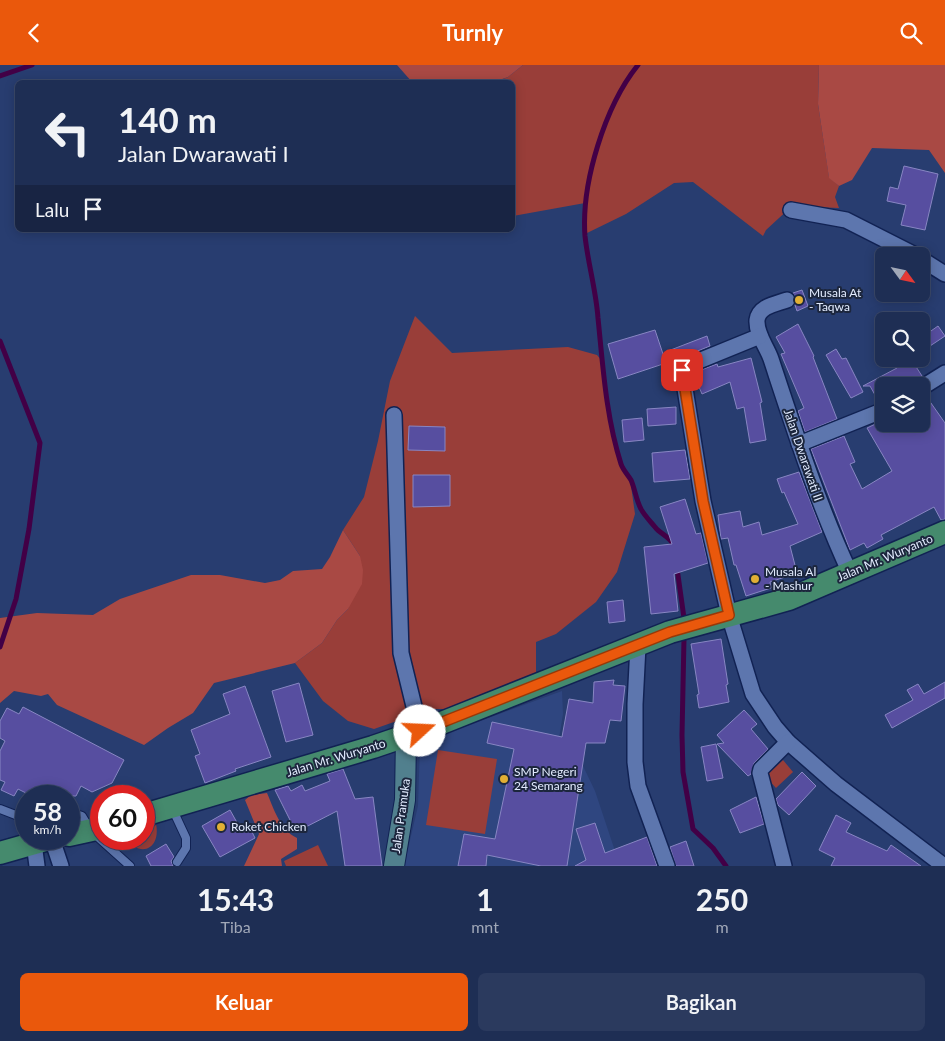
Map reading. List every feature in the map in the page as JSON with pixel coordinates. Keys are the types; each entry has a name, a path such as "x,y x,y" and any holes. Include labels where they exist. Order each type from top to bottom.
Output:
{"main road":[{"name":"Jalan Mr. Wuryanto","path":"155,811 413,734 670,632 789,599 945,533"},
{"name":"Jalan Pramuka","path":"394,866 406,800 413,734"},
{"path":"0,853 15,849"}],"street":[{"path":"791,210 846,221 899,247"},
{"path":"930,265 945,274"},
{"path":"787,301 767,306 760,313 757,321 760,336 684,367 682,370 703,501 729,615 753,694 774,727 788,742 836,784 944,866"},
{"name":"Jalan Dwarawati II","path":"760,336 769,354 828,525 850,573"},
{"path":"930,382 945,373"},
{"path":"799,445 875,414"},
{"path":"394,415 401,653 413,734"},
{"path":"638,646 635,704 635,762 638,786 667,866"},
{"path":"784,866 760,773 761,769 788,742"},
{"path":"38,866 39,850"},
{"path":"46,850 61,866"}],"lane":[{"path":"171,806 186,838 186,848 177,862"},
{"path":"0,809 15,815"},
{"path":"80,815 90,823"},
{"path":"115,850 130,866"}],"shaded area":[{"path":"397,65 523,65 508,77 500,80 410,80"},
{"path":"523,65 819,65 818,104 829,177 839,186 835,197 839,208 792,206 766,230 763,236 693,182 674,183 626,214 585,234 585,203 515,216 515,80 501,80"},
{"path":"819,65 945,65 945,173 929,150 872,148 852,180 839,186 829,178 818,104"},
{"path":"415,316 452,353 568,347 597,355 602,361 610,423 622,466 630,479 635,514 617,572 596,602 556,634 536,642 536,673 456,709 431,709 374,729 348,721 323,701 295,663 322,643 337,620 348,609 360,556 343,530 364,497 390,381"},
{"path":"343,530 360,556 363,570 362,584 348,609 337,620 322,643 295,663 214,683 193,713 144,745 57,705 48,694 41,696 14,691 0,703 0,618 37,613 93,615 120,599 191,575 220,575 265,583 280,580 293,571 322,569"},
{"name":"SMP Negeri 24 Semarang","path":"562,691 563,714 556,757 583,766 595,791 620,866 404,866 418,806 420,743"},
{"path":"438,750 497,759 485,834 426,825"},
{"path":"783,760 793,772 776,788 765,776"},
{"path":"267,793 275,812 286,830 297,838 297,849 281,859 282,866 244,866 259,834 245,800 251,795"},
{"path":"155,820 157,829 155,840"},
{"path":"318,845 328,866 286,866 284,861"}],"building":[{"path":"904,166 938,174 925,230 901,225 906,205 887,201 890,187 898,189"},
{"name":"Musala At - Taqwa","path":"802,290 808,306 797,311 795,305 796,298 793,293"},
{"path":"798,324 814,356 837,419 805,432 798,411 804,408 781,354 785,353 776,337"},
{"path":"938,326 945,336 930,346 930,332"},
{"path":"655,330 666,363 618,379 608,344"},
{"path":"707,336 710,346 680,358 674,366 668,351"},
{"path":"836,349 842,359 846,358 863,392 851,398 826,355"},
{"path":"751,358 762,402 760,403 766,440 750,443 744,407 737,409 730,382 702,394 693,373 717,364 718,367"},
{"path":"916,367 922,376 880,377 897,368"},
{"path":"875,380 875,395 870,386 863,386"},
{"path":"930,402 945,423 945,519 941,520 934,507 881,535 883,539 867,548 864,543 850,550 811,449 844,436 855,462 850,464 862,489 892,471 867,428 875,424 875,432 930,432"},
{"path":"676,407 676,424 648,426 647,409"},
{"path":"642,418 644,440 624,442 622,420"},
{"path":"409,426 445,427 445,451 408,450"},
{"path":"685,450 690,479 654,482 652,453"},
{"path":"799,472 822,532 790,546 797,573 770,582 771,588 746,596 736,565 734,565 728,538 721,539 718,515 740,511 743,527 759,522 762,535 798,524 777,479"},
{"path":"413,475 450,475 450,506 413,507"},
{"path":"685,499 696,534 701,533 708,563 674,574 678,611 651,614 644,547 672,544 660,507"},
{"path":"623,600 625,621 609,623 607,602"},
{"path":"721,639 729,702 699,708 697,695 699,694 691,644"},
{"path":"614,680 613,685 625,686 621,721 610,720 605,743 586,743 567,866 541,866 487,855 486,866 458,866 464,834 495,839 514,749 487,743 492,722 562,737 569,699 593,703 594,682"},
{"path":"945,682 945,698 892,728 885,715 913,700 907,690 918,684 924,694"},
{"path":"299,683 313,735 286,742 272,691"},
{"path":"245,686 271,757 235,769 236,771 205,783 195,756 200,754 191,730 230,714 223,694"},
{"path":"23,707 124,760 112,783 108,785 90,785 90,791 81,786 80,788 80,785 15,785 14,796 1,790 5,782 0,780 0,751 5,741 0,738 0,721 7,708 19,714"},
{"path":"744,710 757,724 751,729 768,749 754,763 751,774 748,776 717,744 724,743 717,735"},
{"path":"716,744 723,778 707,781 701,747"},
{"path":"343,769 355,799 373,797 382,866 345,866 337,811 296,832 275,790 288,786 291,791 302,785 305,791 330,781 327,774"},
{"path":"802,772 816,786 789,815 778,805 776,799"},
{"path":"756,797 764,824 740,833 730,810"},
{"path":"230,810 240,828 248,824 255,838 220,857 202,826"},
{"path":"836,815 851,823 846,832 887,851 891,845 921,866 831,866 835,858 819,850"},
{"path":"595,823 605,853 647,837 657,866 575,866 586,860 576,829"},
{"path":"686,841 694,866 676,866 670,847"},
{"path":"166,844 174,857 171,861 173,866 151,866 146,856"}],"waterway":[{"path":"0,76 32,65"},
{"path":"638,65 615,102 598,146 591,169 587,193 585,236 597,308 606,392 616,446 622,466 631,480 642,511 673,545"},
{"path":"0,341 40,443 29,529 16,599 0,647"},
{"path":"677,568 684,618"},
{"path":"684,638 683,772 693,829 713,848 726,866"}],"place":[{"name":"Musala At - Taqwa","path":"799,300"},
{"name":"Musala Al - Mashur","path":"755,579"},
{"name":"SMP Negeri 24 Semarang","path":"504,779"},
{"name":"Roket Chicken","path":"221,827"}],"route":[{"path":"420,731 670,632 729,615 703,501 682,370"}]}
